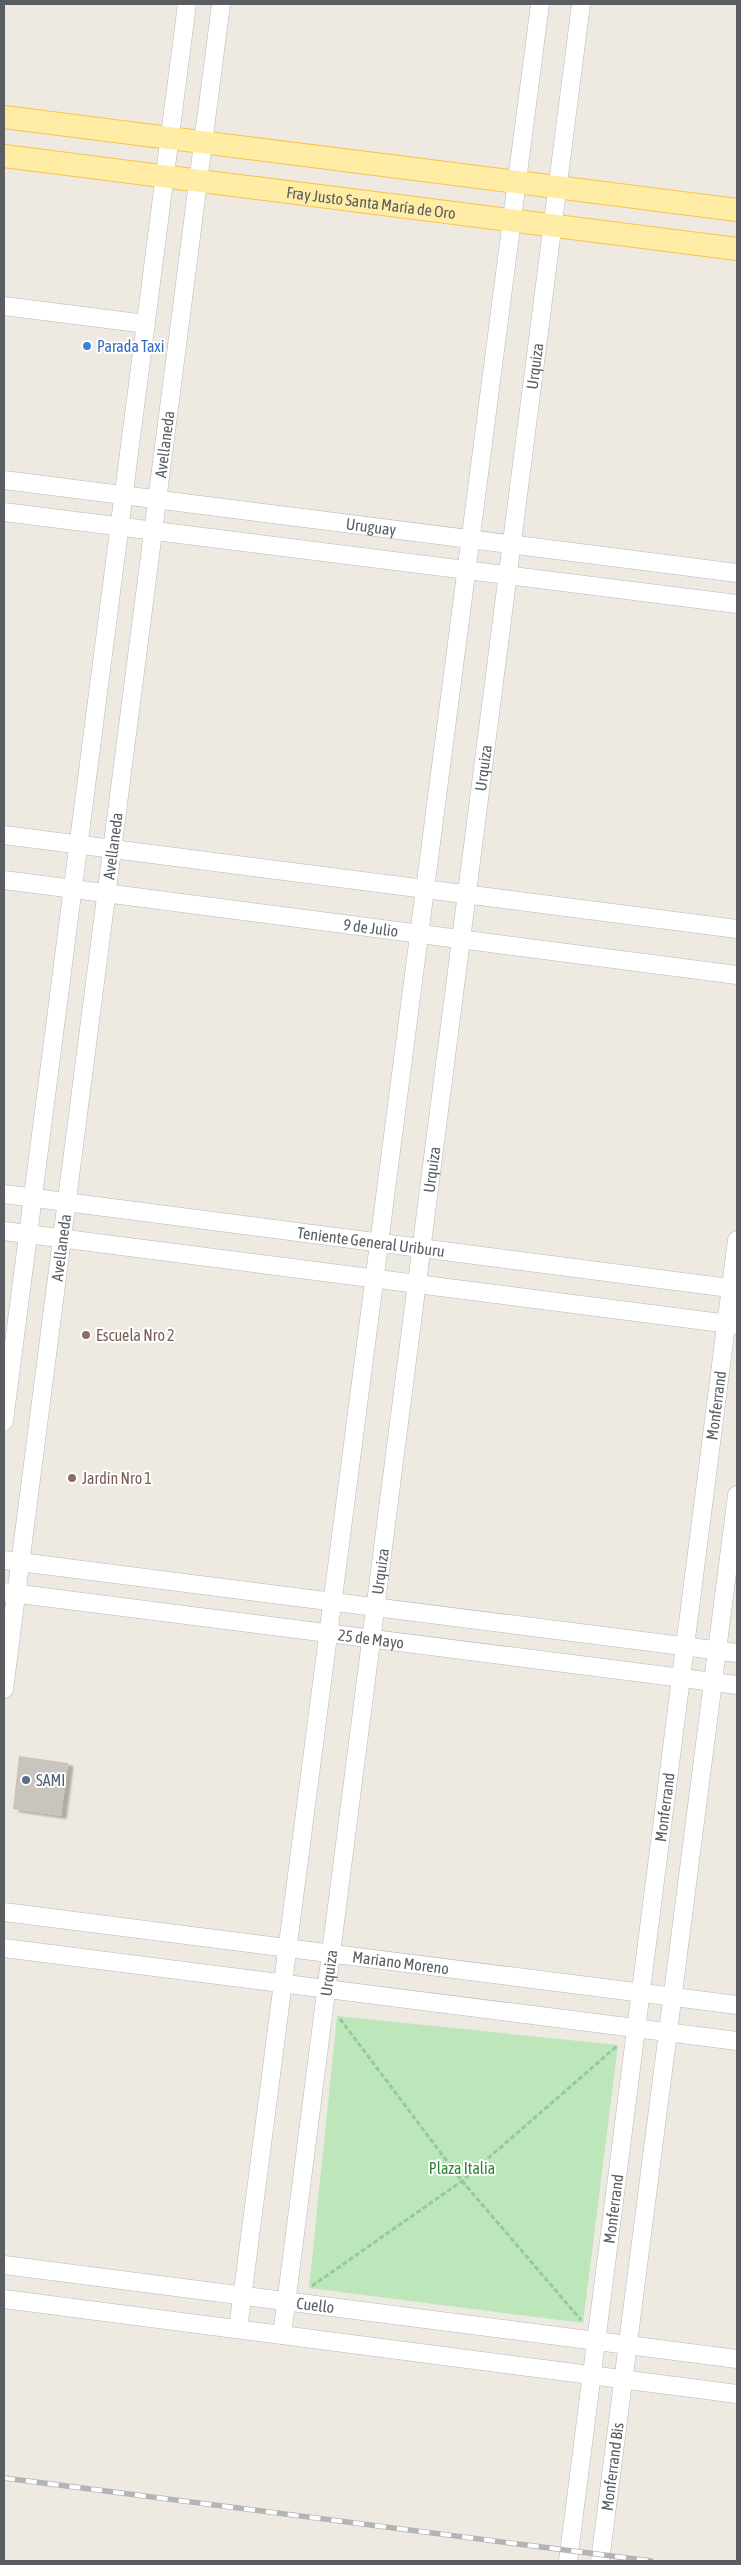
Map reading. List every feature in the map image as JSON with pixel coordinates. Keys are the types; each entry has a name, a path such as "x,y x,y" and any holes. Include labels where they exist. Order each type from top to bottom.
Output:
{"main road":[{"path":"4,117 737,210"},
{"name":"Fray Justo Santa María de Oro","path":"4,156 737,249"}],"street":[{"name":"Avellaneda","path":"4,1421 187,4"},
{"name":"Avellaneda","path":"4,1689 12,1561 62,1238 221,4"},
{"path":"238,2329 540,4"},
{"name":"Urquiza","path":"282,2335 581,4"},
{"path":"4,306 146,324"},
{"name":"Uruguay","path":"4,480 737,573"},
{"name":"Uruguay","path":"4,512 737,604"},
{"path":"4,835 737,929"},
{"name":"9 de Julio","path":"4,880 737,975"},
{"name":"Teniente General Uriburu","path":"4,1194 734,1288"},
{"path":"4,1231 732,1324"},
{"name":"Monferrand","path":"590,2375 684,1646 732,1324 737,1240"},
{"name":"Monferrand","path":"623,2379 737,1495"},
{"name":"25 de Mayo","path":"12,1561 737,1653"},
{"name":"25 de Mayo","path":"10,1593 737,1686"},
{"name":"Mariano Moreno","path":"4,1912 737,2005"},
{"path":"4,1948 737,2041"},
{"name":"Cuello","path":"4,2265 737,2359"},
{"name":"Cuello","path":"4,2299 737,2394"},
{"name":"Monferrand Bis","path":"568,2556 590,2375"},
{"name":"Monferrand Bis","path":"600,2558 623,2379"}],"path":[{"path":"337,2016 462,2180 583,2323"},
{"path":"309,2288 462,2180 618,2045"}],"green space":[{"name":"Plaza Italia","path":"337,2016 618,2045 583,2323 309,2288"}],"building":[{"path":"19,1756 68,1763 61,1816 13,1809"}],"railway":[{"path":"4,2478 651,2561"}],"place":[{"name":"Parada Taxi","path":"87,346"},
{"name":"Escuela Nro 2","path":"86,1335"},
{"name":"Jardín Nro 1","path":"72,1478"},
{"name":"SAMI","path":"26,1780"}]}
